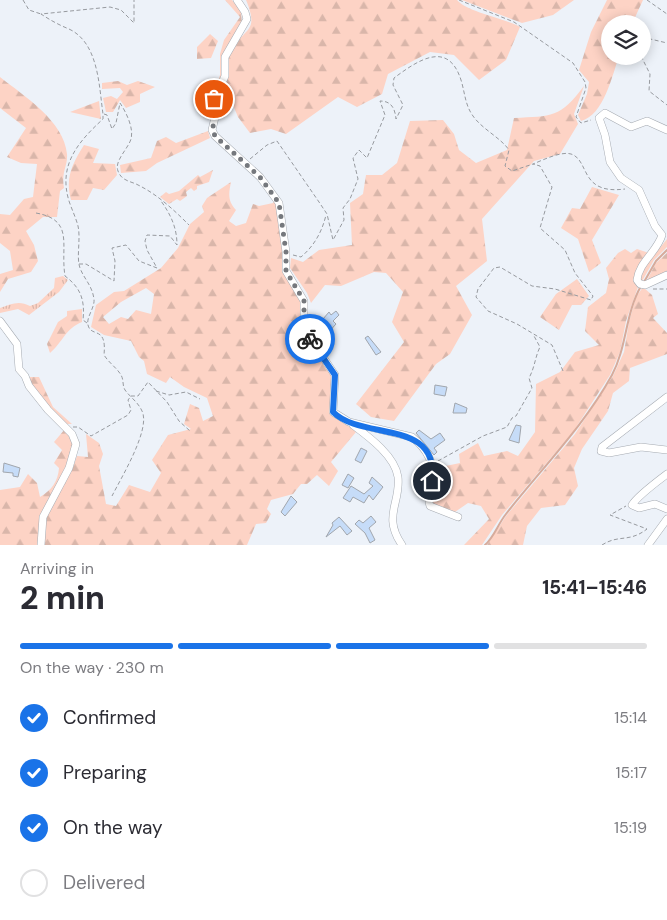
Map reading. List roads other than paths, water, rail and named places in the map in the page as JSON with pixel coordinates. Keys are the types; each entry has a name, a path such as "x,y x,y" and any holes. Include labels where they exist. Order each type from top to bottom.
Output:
{"street":[{"path":"237,0 245,12"},
{"path":"242,0 245,24 225,57 225,76 214,99 216,113 212,130 221,143 269,187 279,203 286,252 286,271 304,301 304,329 335,375 333,412 348,422 384,453 394,468 398,483 392,518 393,530 402,545"},
{"path":"667,130 647,121 631,127 605,114 601,114 600,121 605,135 610,162 621,178 636,187 655,226 662,235 638,274 637,280 640,284 645,285 667,275"},
{"path":"0,321 17,344 19,369 25,376 29,386 48,410 72,434 76,444 74,455 43,517 41,545"},
{"path":"667,397 602,447 601,450 609,454 641,447 667,450"},
{"path":"348,422 412,437 426,451 432,464 433,475 428,499 430,506 458,517"},
{"path":"667,474 635,500 632,505 638,508 655,504 667,509"},
{"path":"648,545 667,519"}],"waterway":[{"path":"644,282 656,261 667,250"},
{"path":"485,545 506,514 576,429 601,394 617,364 632,308 641,286"}]}
